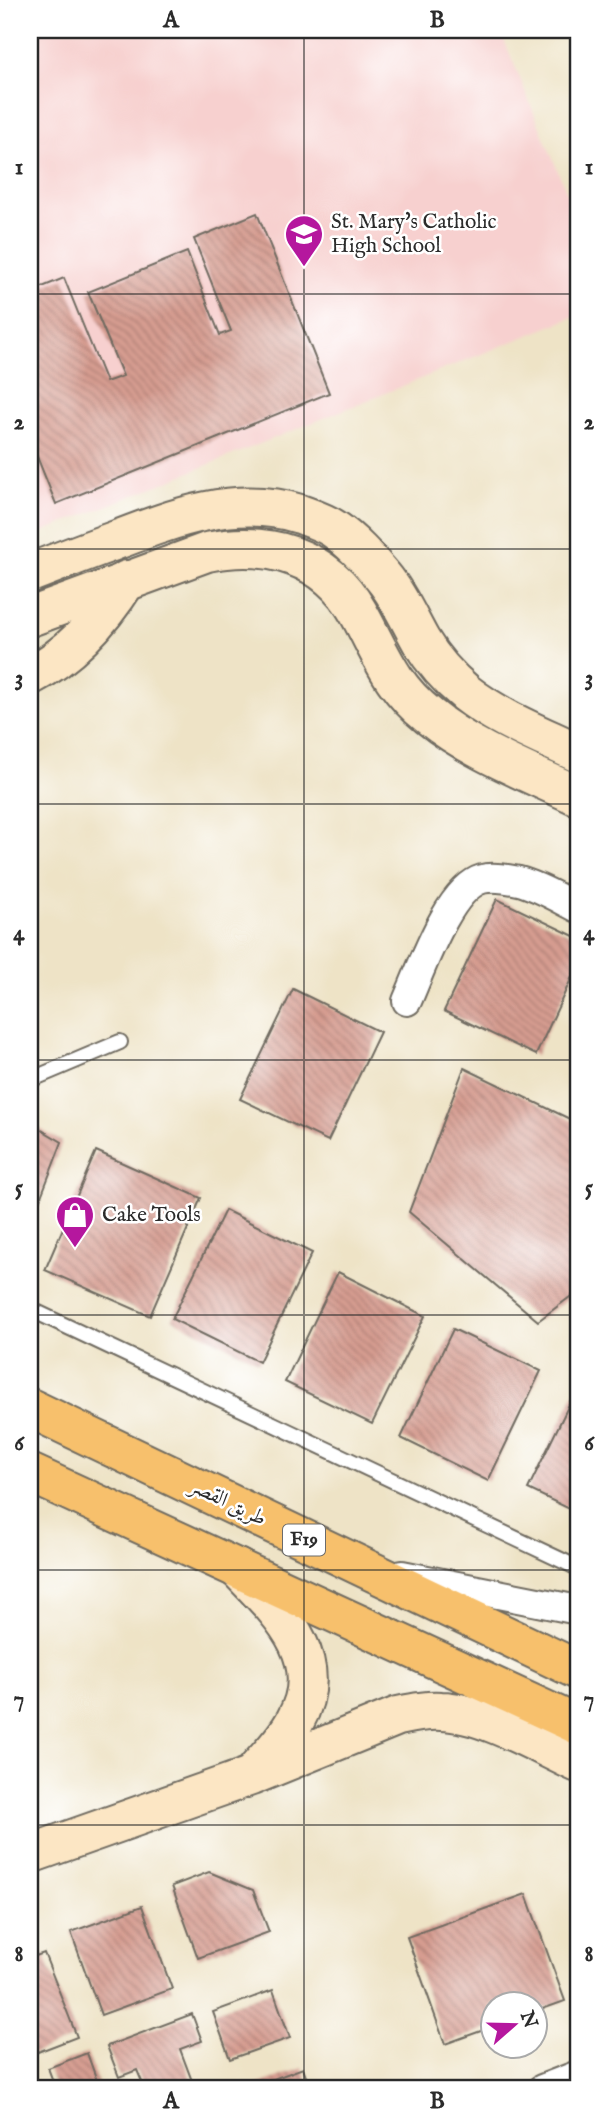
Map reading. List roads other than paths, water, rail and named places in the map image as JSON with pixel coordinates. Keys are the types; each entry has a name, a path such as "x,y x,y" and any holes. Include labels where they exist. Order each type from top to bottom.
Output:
{"main road":[{"name":"طريق القصر","path":"30,1408 578,1670"},
{"name":"F19","path":"30,1473 578,1725"}],"street":[{"path":"30,573 159,524 199,512 262,506 309,517 332,527 370,560 387,582 423,644 444,673 466,693 489,709 578,753"},
{"path":"30,617 183,559 231,547 280,551 303,560 324,573 343,590 358,610 379,656 393,678 428,716 471,744 578,796"},
{"path":"30,676 63,655 88,633 127,580"},
{"path":"407,1001 445,916 463,891 482,879 522,881 578,908"},
{"path":"361,1567 578,1610"},
{"path":"237,1568 291,1628 300,1644 305,1663 304,1700 297,1718 287,1735 251,1776"},
{"path":"30,1854 251,1776 398,1716 421,1711 466,1714 488,1721 578,1763"},
{"path":"542,2089 578,2075"}],"lane":[{"path":"30,1080 120,1042"},
{"path":"30,1309 578,1568"}],"place":[{"name":"St. Mary's Catholic High School","path":"304,268"},
{"name":"Cake Tools","path":"75,1249"}]}
